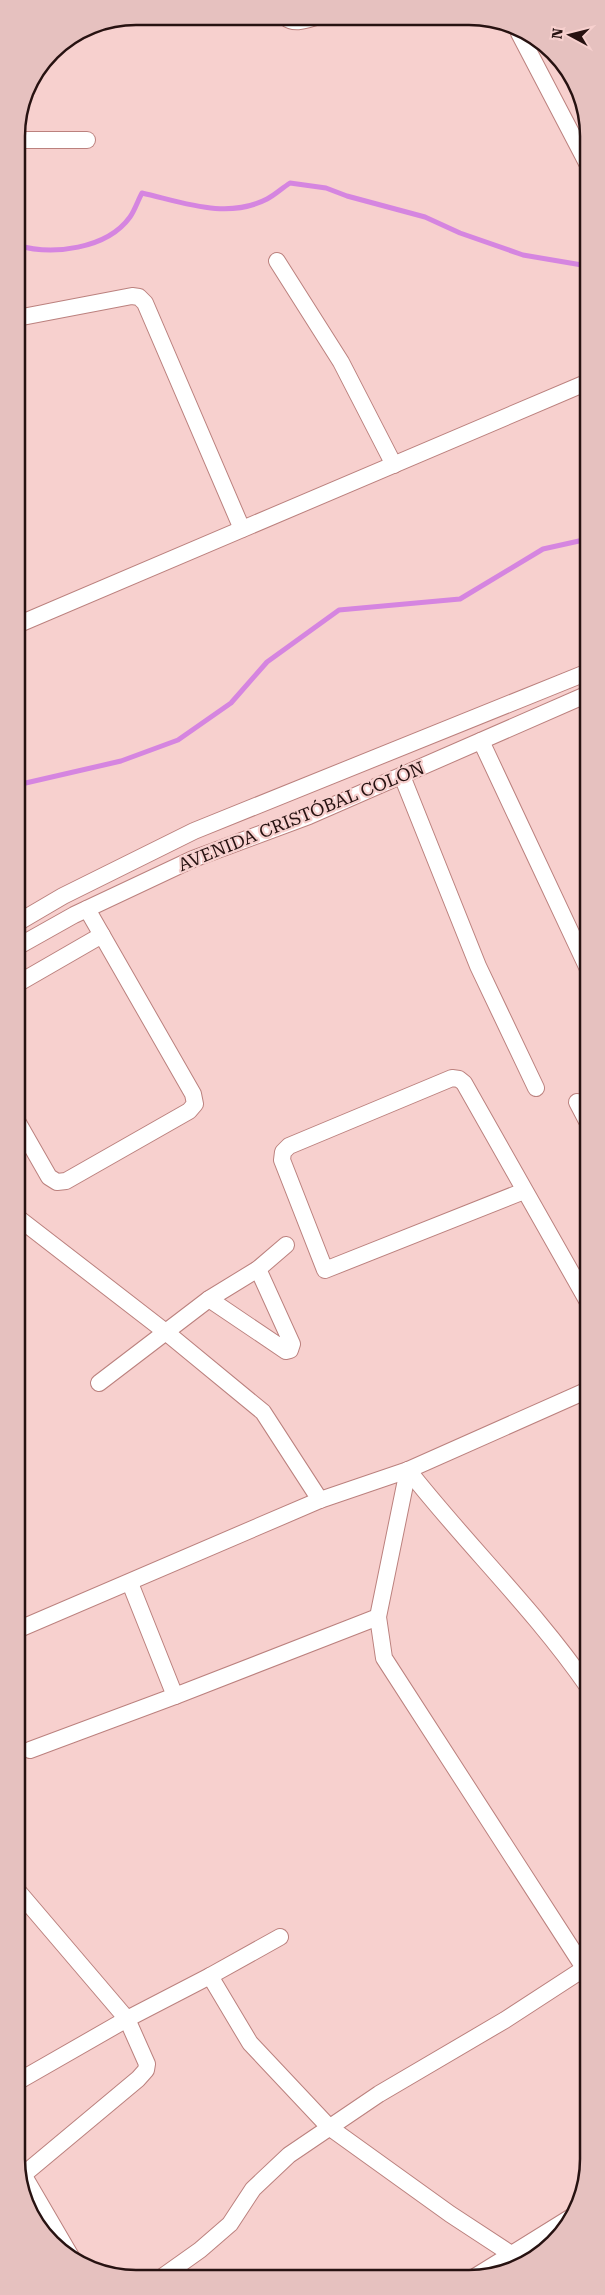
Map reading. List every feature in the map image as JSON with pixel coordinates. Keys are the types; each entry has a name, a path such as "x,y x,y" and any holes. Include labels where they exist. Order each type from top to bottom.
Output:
{"street":[{"path":"522,39 580,150"},
{"path":"25,140 87,140"},
{"path":"277,261 341,362 394,465"},
{"path":"25,316 132,296 139,297 145,303 242,529"},
{"path":"25,622 580,385"},
{"name":"AVENIDA CRISTÓBAL COLÓN","path":"25,918 63,896 194,831 580,675"},
{"name":"AVENIDA CRISTÓBAL COLÓN","path":"25,943 86,909 193,859 309,816 580,698"},
{"path":"481,741 580,952"},
{"path":"402,776 478,966 536,1088"},
{"path":"25,1135 49,1177 56,1182 66,1180 181,1116 195,1104 194,1094 86,909"},
{"path":"25,979 102,935"},
{"path":"524,1191 325,1270 282,1160 283,1152 289,1146 452,1078 464,1083 580,1288"},
{"path":"577,1102 580,1108"},
{"path":"25,1223 167,1333 263,1412 320,1500"},
{"path":"99,1384 209,1299 258,1269 286,1245"},
{"path":"209,1299 286,1350 290,1350 292,1344 258,1269"},
{"path":"25,1627 320,1500 408,1470 580,1394"},
{"path":"408,1470 378,1617 384,1658 580,1958"},
{"path":"408,1470 446,1518 566,1654 580,1675"},
{"path":"130,1583 175,1696"},
{"path":"30,1750 378,1617"},
{"path":"25,1899 127,2019 146,2059 146,2070 25,2166"},
{"path":"25,2077 127,2019 280,1937"},
{"path":"171,2270 200,2250 230,2224 253,2189 289,2154 379,2094 580,1973"},
{"path":"210,1976 250,2043 329,2126 450,2214 518,2250 529,2252"},
{"path":"28,2184 62,2241"},
{"path":"490,2268 557,2226"}],"waterway":[{"path":"25,247 46,250 78,247 93,243 120,228 132,214 142,193 204,207 236,208 252,205 267,199 290,183 326,188 347,196 425,217 460,233 523,255 580,265"},
{"path":"25,783 121,761 178,740 231,703 267,662 339,610 460,599 543,549 580,541"}]}
